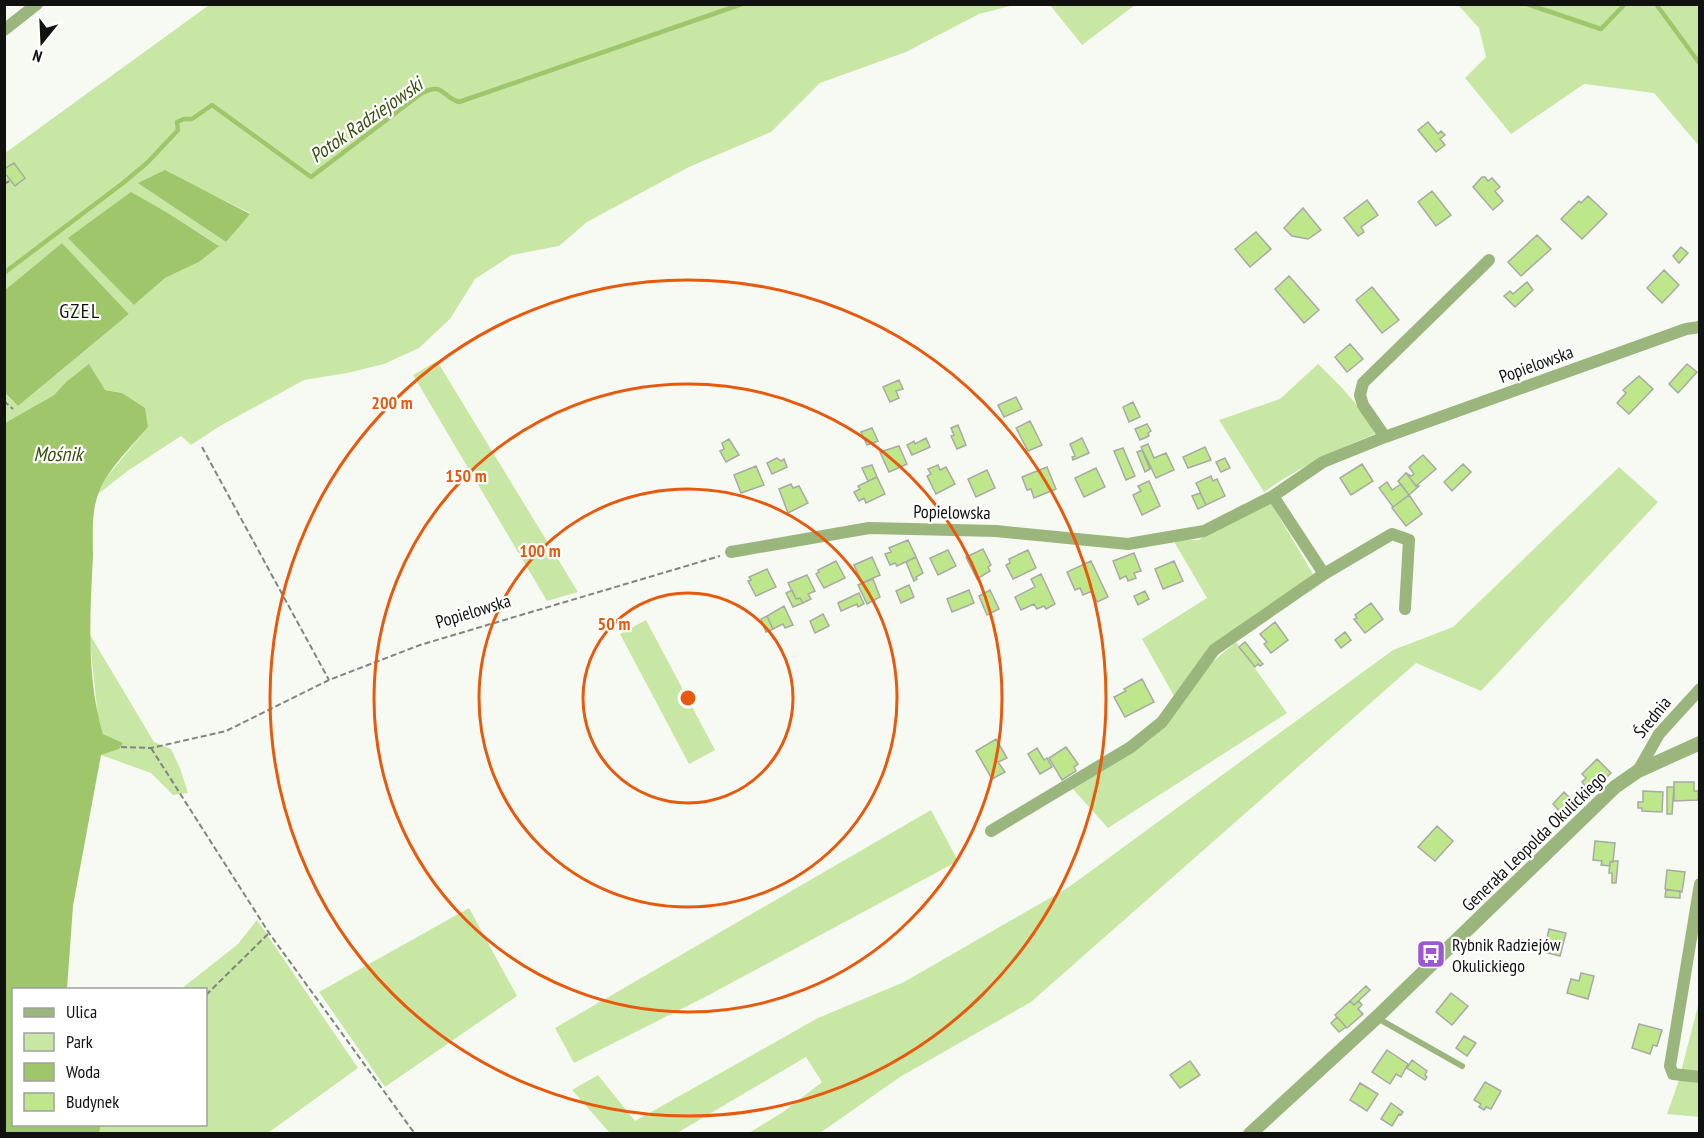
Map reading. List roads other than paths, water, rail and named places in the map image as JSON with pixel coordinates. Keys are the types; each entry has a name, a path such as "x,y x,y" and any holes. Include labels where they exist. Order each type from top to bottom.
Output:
{"street":[{"path":"4,30 37,4"},
{"path":"1385,437 1363,405 1359,395 1363,383 1489,260"},
{"name":"Popielowska","path":"731,552 869,528 996,531 1128,544 1204,531 1273,496 1323,462 1385,437 1686,329 1700,327"},
{"path":"1273,496 1323,574"},
{"path":"991,831 1131,747 1162,722 1214,651 1323,574 1392,534 1409,540 1405,609"},
{"name":"Średnia","path":"1638,771 1659,734 1700,689"},
{"name":"Generała Leopolda Okulickiego","path":"1255,1132 1615,787 1638,771 1700,743"},
{"path":"1700,884 1670,1066 1673,1074 1700,1077"}],"lane":[{"path":"1376,1018 1462,1066"}],"water":[{"path":"165,170 250,214 226,242 138,183"},
{"path":"131,192 219,246 199,262 165,278 134,305 68,238"},
{"path":"62,243 129,314 18,406 5,393 5,290"},
{"name":"Mośnik","path":"89,364 105,390 122,393 145,408 148,427 108,475 96,499 90,623 94,691 103,734 123,743 119,749 101,755 73,906 67,988 12,988 12,1126 101,1126 99,1133 5,1133 5,423 54,395"}],"waterway":[{"name":"Potok Radziejowski","path":"4,273 147,163 178,130 177,122 192,119 212,105 311,177 429,90 438,89 459,102 742,4"},
{"path":"1527,4 1601,29 1625,4"},
{"path":"1656,4 1700,64"}],"place":[{"name":"Rybnik Radziejów Okulickiego","path":"1431,954"}],"district":[{"name":"GZEL","path":"80,311"}]}
